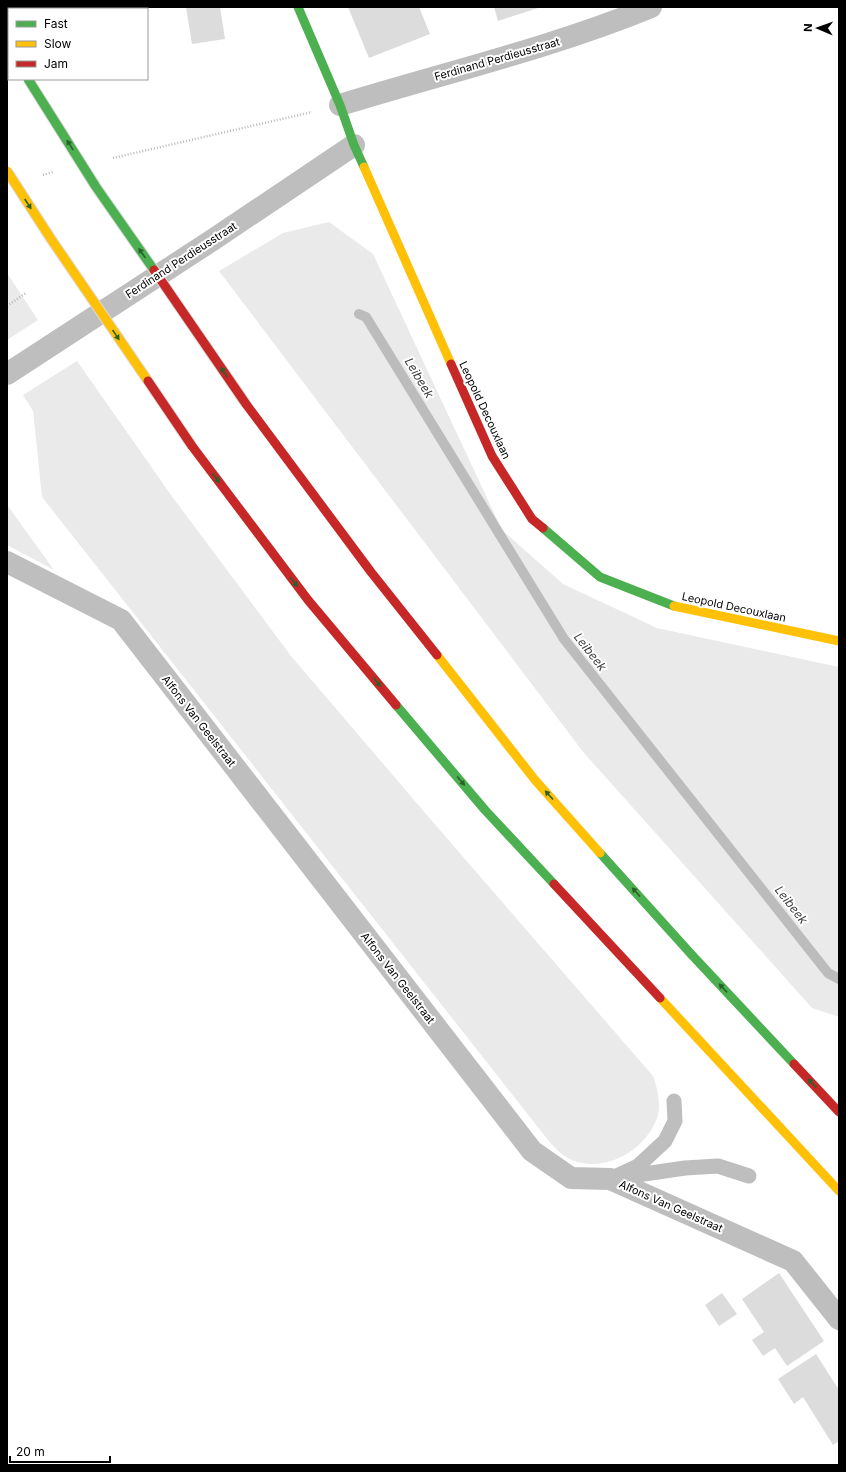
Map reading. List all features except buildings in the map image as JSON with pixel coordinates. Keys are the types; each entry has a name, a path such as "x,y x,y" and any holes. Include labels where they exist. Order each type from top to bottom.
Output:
{"main road":[{"name":"Leopold Decouxlaan","path":"298,7 340,105 354,145 492,456 532,519 600,577 668,606 839,641"},
{"path":"29,80 96,187 246,404 371,572 535,780 691,954 839,1112"},
{"path":"7,172 192,446 308,600 485,810 839,1191"}],"street":[{"name":"Ferdinand Perdieusstraat","path":"340,105 528,50 610,24 651,7"},
{"name":"Ferdinand Perdieusstraat","path":"7,374 208,243 354,145"},
{"name":"Alfons Van Geelstraat","path":"7,562 121,620 532,1151 571,1178 610,1179 793,1261 839,1319"}],"lane":[{"path":"610,1179 638,1166 665,1141 675,1121 674,1100"},
{"path":"610,1179 685,1168 718,1166 749,1176"}],"path":[{"path":"108,160 340,105"},
{"path":"38,176 54,172"},
{"path":"7,306 26,293"}],"shaded area":[{"path":"329,222 373,254 502,530 563,584 657,628 839,667 839,1017 812,1008 584,753 219,271 283,233"},
{"path":"7,273 38,320 7,340"},
{"path":"77,361 171,495 291,656 653,1076 659,1100 658,1115 653,1127 645,1138 624,1156 612,1161 598,1164 585,1163 568,1158 553,1146 42,497 33,411 23,395"},
{"path":"7,505 54,570 7,545"}],"waterway":[{"name":"Leibeek","path":"359,314 366,317 564,639 828,973 839,979"}],"traffic: fast":[{"path":"298,7 340,105 354,145 364,167"},
{"path":"29,80 96,187 154,270"},
{"path":"543,528 600,577 674,606"},
{"path":"396,705 485,810 554,884"},
{"path":"600,853 691,954 794,1064"}],"traffic: slow":[{"path":"364,167 451,364"},
{"path":"7,171 51,239 148,381"},
{"path":"674,606 839,641"},
{"path":"437,655 535,780 600,853"},
{"path":"660,998 839,1191"}],"traffic: jam":[{"path":"154,270 246,404"},
{"path":"451,364 492,456 532,519 543,528"},
{"path":"148,381 192,446"},
{"path":"246,404 371,572 437,655"},
{"path":"192,446 308,600 396,705"},
{"path":"554,884 660,998"},
{"path":"794,1064 839,1112"}]}
